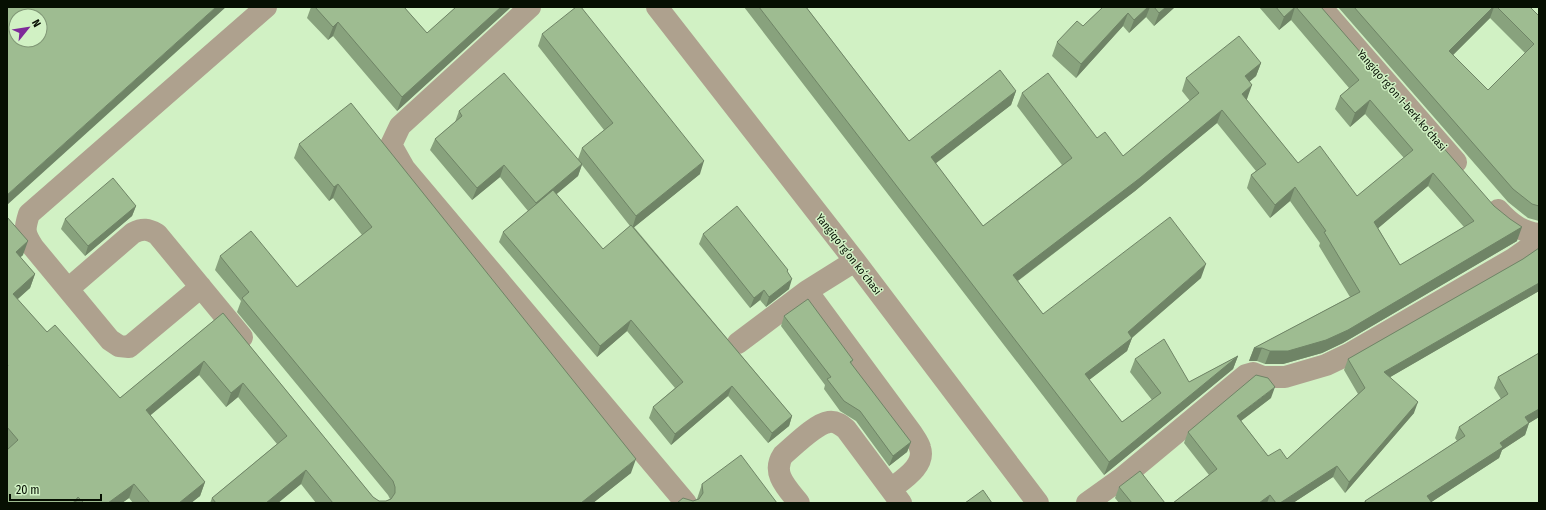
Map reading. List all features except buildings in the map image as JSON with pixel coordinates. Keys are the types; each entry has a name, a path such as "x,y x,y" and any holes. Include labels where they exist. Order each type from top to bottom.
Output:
{"street":[{"path":"201,287 129,347 119,346 110,340 33,247 26,235 25,226 29,214 266,7"},
{"path":"530,7 400,126 392,145 404,168 686,503"},
{"name":"Yangiqoʻrgʻon koʻchasi","path":"657,7 855,261 1038,503"},
{"name":"Yangiqoʻrgʻon 1-berk koʻchasi","path":"1321,7 1468,175"},
{"path":"1483,193 1515,226 1529,233 1539,234"},
{"path":"68,289 133,232 141,229 149,230 158,234 256,355"},
{"path":"1087,503 1122,478 1246,375 1253,373 1263,377 1285,377 1326,365 1349,354 1513,259 1539,241"},
{"path":"738,343 807,291 855,261"},
{"path":"799,503 782,481 778,471 779,461 783,455 820,425 830,422 838,423 846,429 896,496 920,460 921,449 911,432 807,291"}]}
